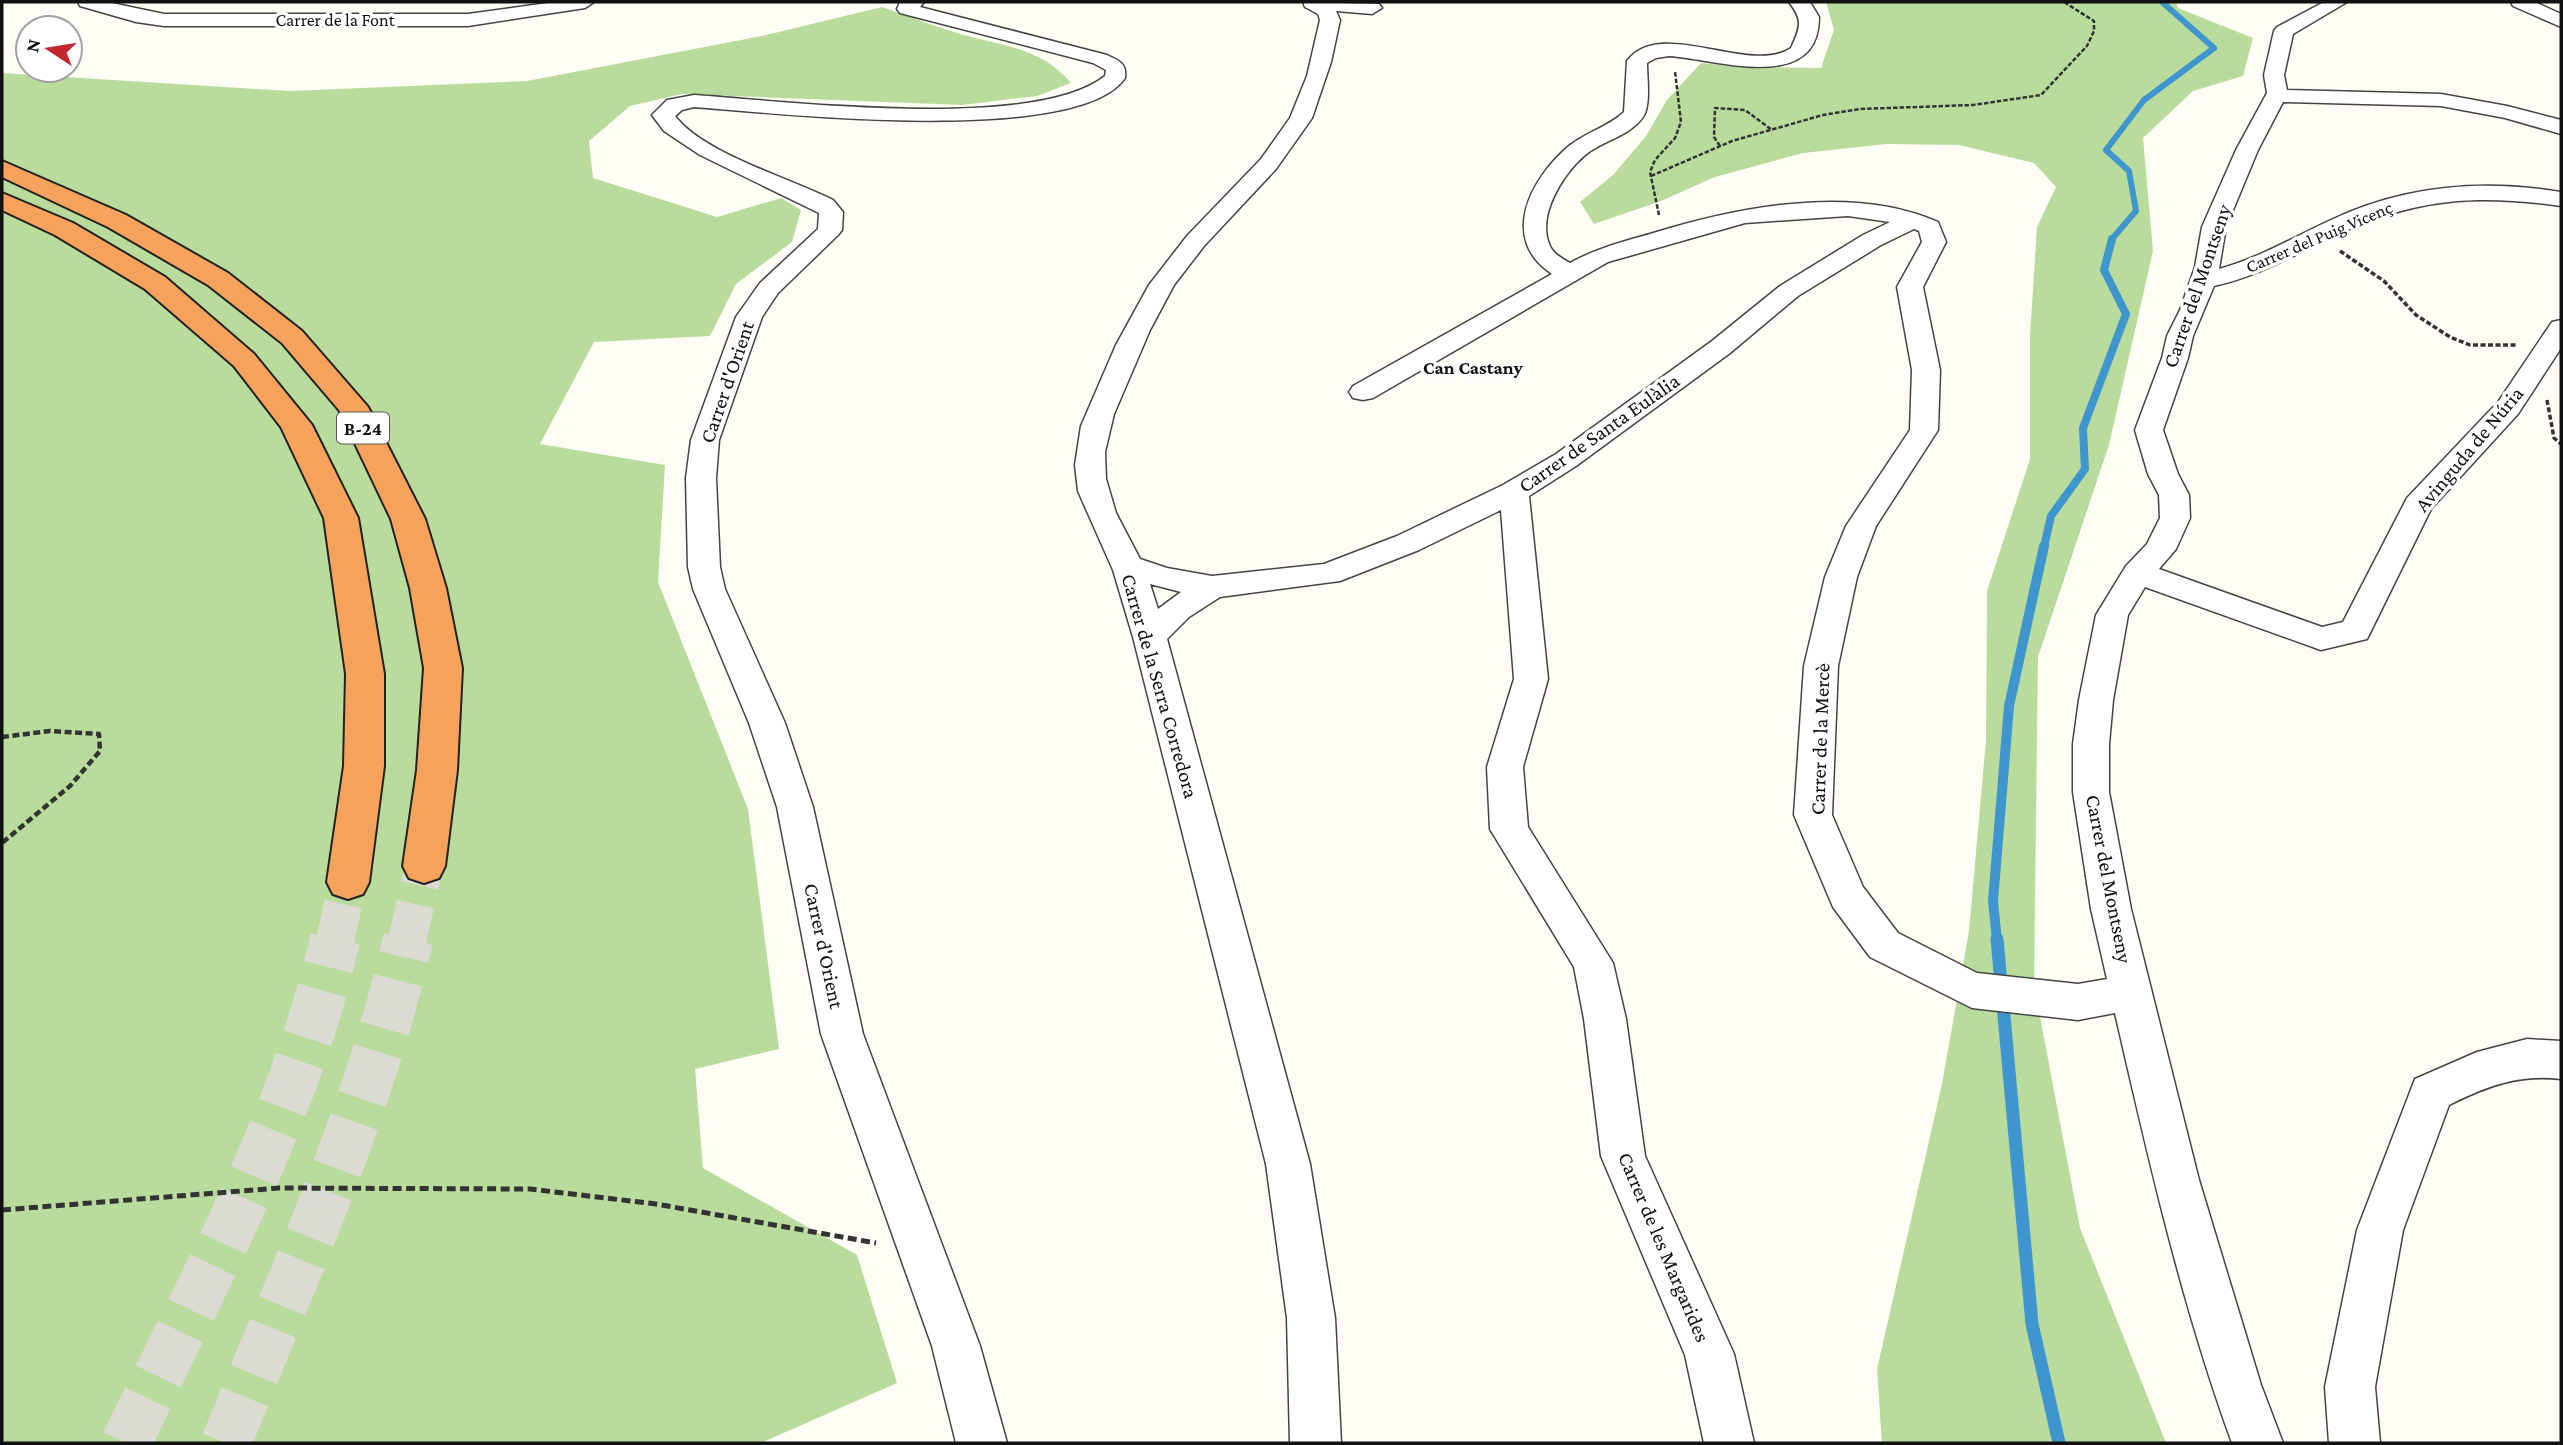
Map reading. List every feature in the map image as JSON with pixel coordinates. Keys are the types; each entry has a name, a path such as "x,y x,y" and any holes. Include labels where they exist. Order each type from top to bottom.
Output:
{"highway":[{"name":"B-24","path":"2,168 117,221 218,279 292,337 353,407 408,519 428,588 443,668 437,770 424,866"},
{"name":"B-24","path":"2,201 64,229 155,284 244,360 296,425 341,518 365,674 364,766 348,882"}],"street":[{"name":"Carrer de la Font","path":"87,2 136,16 164,20 451,20 510,9 585,2"},
{"name":"Carrer d'Orient","path":"915,2 907,5 907,9 1084,54 1112,65 1116,68 1117,75 1111,84 1078,99 1003,113 882,116 694,101 675,105 663,115 670,125 736,167 813,199 825,205 831,212 830,230 769,288 749,317 713,415 702,455 704,567 709,589 767,723 794,807 842,1034 956,1346 982,1443"},
{"path":"1304,2 1321,11 1381,6"},
{"path":"1569,274 1542,254 1537,244 1534,225 1542,199 1572,156 1630,119 1636,106 1637,61 1655,52 1684,52 1758,60 1790,57 1800,50 1810,22 1808,10 1798,2"},
{"name":"Carrer del Montseny","path":"2258,1443 2236,1385 2176,1180 2111,909 2091,792 2091,744 2112,615 2137,573 2160,549 2175,518 2174,495 2163,474 2148,430 2207,267 2214,227 2247,150 2275,96 2277,54 2284,31 2300,20 2338,2"},
{"path":"2520,2 2561,21"},
{"name":"Carrer de la Serra Corredora","path":"1315,1443 1311,1318 1288,1164 1150,637 1126,566 1098,507 1091,479 1090,455 1097,420 1139,322 1153,297 1183,256 1251,185 1296,129 1312,88 1321,11"},
{"path":"2275,96 2441,100 2507,112 2561,127"},
{"name":"Carrer del Puig Vicenç","path":"2201,281 2266,262 2334,228 2388,207 2437,194 2470,189 2495,189 2561,200"},
{"path":"1363,392 1599,257 1745,216 1848,209 1880,212 1913,220"},
{"name":"Carrer de Santa Eulàlia","path":"1126,566 1164,578 1212,587 1329,574 1408,543 1514,492 1566,460 1721,347 1790,290 1872,240 1913,220"},
{"name":"Carrer de la Mercè","path":"1913,220 1930,227 1934,243 1910,287 1926,370 1924,430 1861,526 1841,577 1821,666 1813,816 1847,896 1884,945 1972,990 2078,1002 2131,992"},
{"name":"Avinguda de Núria","path":"2137,573 2320,639 2355,631 2418,505 2508,408 2555,337"},
{"name":"Carrer de les Margarides","path":"1514,492 1531,679 1505,767 1509,829 1593,962 1605,1019 1623,1156 1709,1354 1729,1443"},
{"name":"Carrer de Santa Eulàlia","path":"1150,637 1178,609 1212,587"},
{"path":"2354,1443 2350,1387 2380,1230 2426,1111 2430,1093 2491,1065 2522,1059 2561,1059"}],"path":[{"path":"1651,176 1720,146 1772,130 1860,109 1973,105 2041,95 2087,46 2094,31 2094,20 2064,2"},
{"path":"1661,222 1651,176 1655,160 1675,138 1681,122 1673,77 1677,62 1684,52"},
{"path":"1720,146 1714,137 1715,108 1745,110 1772,130"},
{"path":"2324,235 2384,281 2416,315 2465,344 2480,346 2555,337"},
{"path":"2524,383 2541,390 2546,397 2554,438 2561,444"},
{"path":"2,737 50,731 99,734 100,751 70,786 2,843"},
{"path":"2,1210 279,1188 530,1189 656,1204 919,1250"}],"green space":[{"path":"1826,2 2176,2 2178,8 2253,38 2243,76 2193,91 2143,138 2153,251 2109,445 2038,657 2034,985 2080,1228 2166,1443 1882,1443 1877,1369 1942,1084 1969,931 1986,740 1987,591 2030,459 2030,336 2037,227 2056,187 2034,163 1959,145 1886,144 1803,153 1715,177 1661,201 1594,224 1580,202 1613,175 1646,136 1667,100 1701,63 1739,67 1821,68 1834,30"},
{"path":"882,7 954,32 1022,50 1048,62 1071,83 1037,96 962,105 682,94 630,106 589,141 593,178 717,217 781,198 801,210 792,242 736,284 710,336 594,342 540,444 665,465 658,582 748,809 779,1049 695,1069 703,1168 857,1255 897,1383 761,1443 2,1443 2,73 14,74 14,84 84,84 84,78 290,91 527,81 762,36"}],"waterway":[{"path":"2111,240 2136,211 2129,171 2106,150 2144,100 2214,48 2162,2"},
{"path":"2044,547 2051,516 2085,469 2083,428 2126,314 2104,270 2112,239"},
{"path":"1997,941 1993,901 2009,706 2044,546"},
{"path":"1997,939 2032,1324 2059,1443"}],"tunnel":[{"path":"407,941 424,866"},
{"path":"335,941 348,882"},
{"path":"126,1443 216,1259 272,1133 318,1005 335,939"},
{"path":"226,1443 351,1131 392,1004 408,939"}],"district":[{"name":"Can Castany","path":"1473,367"}]}
